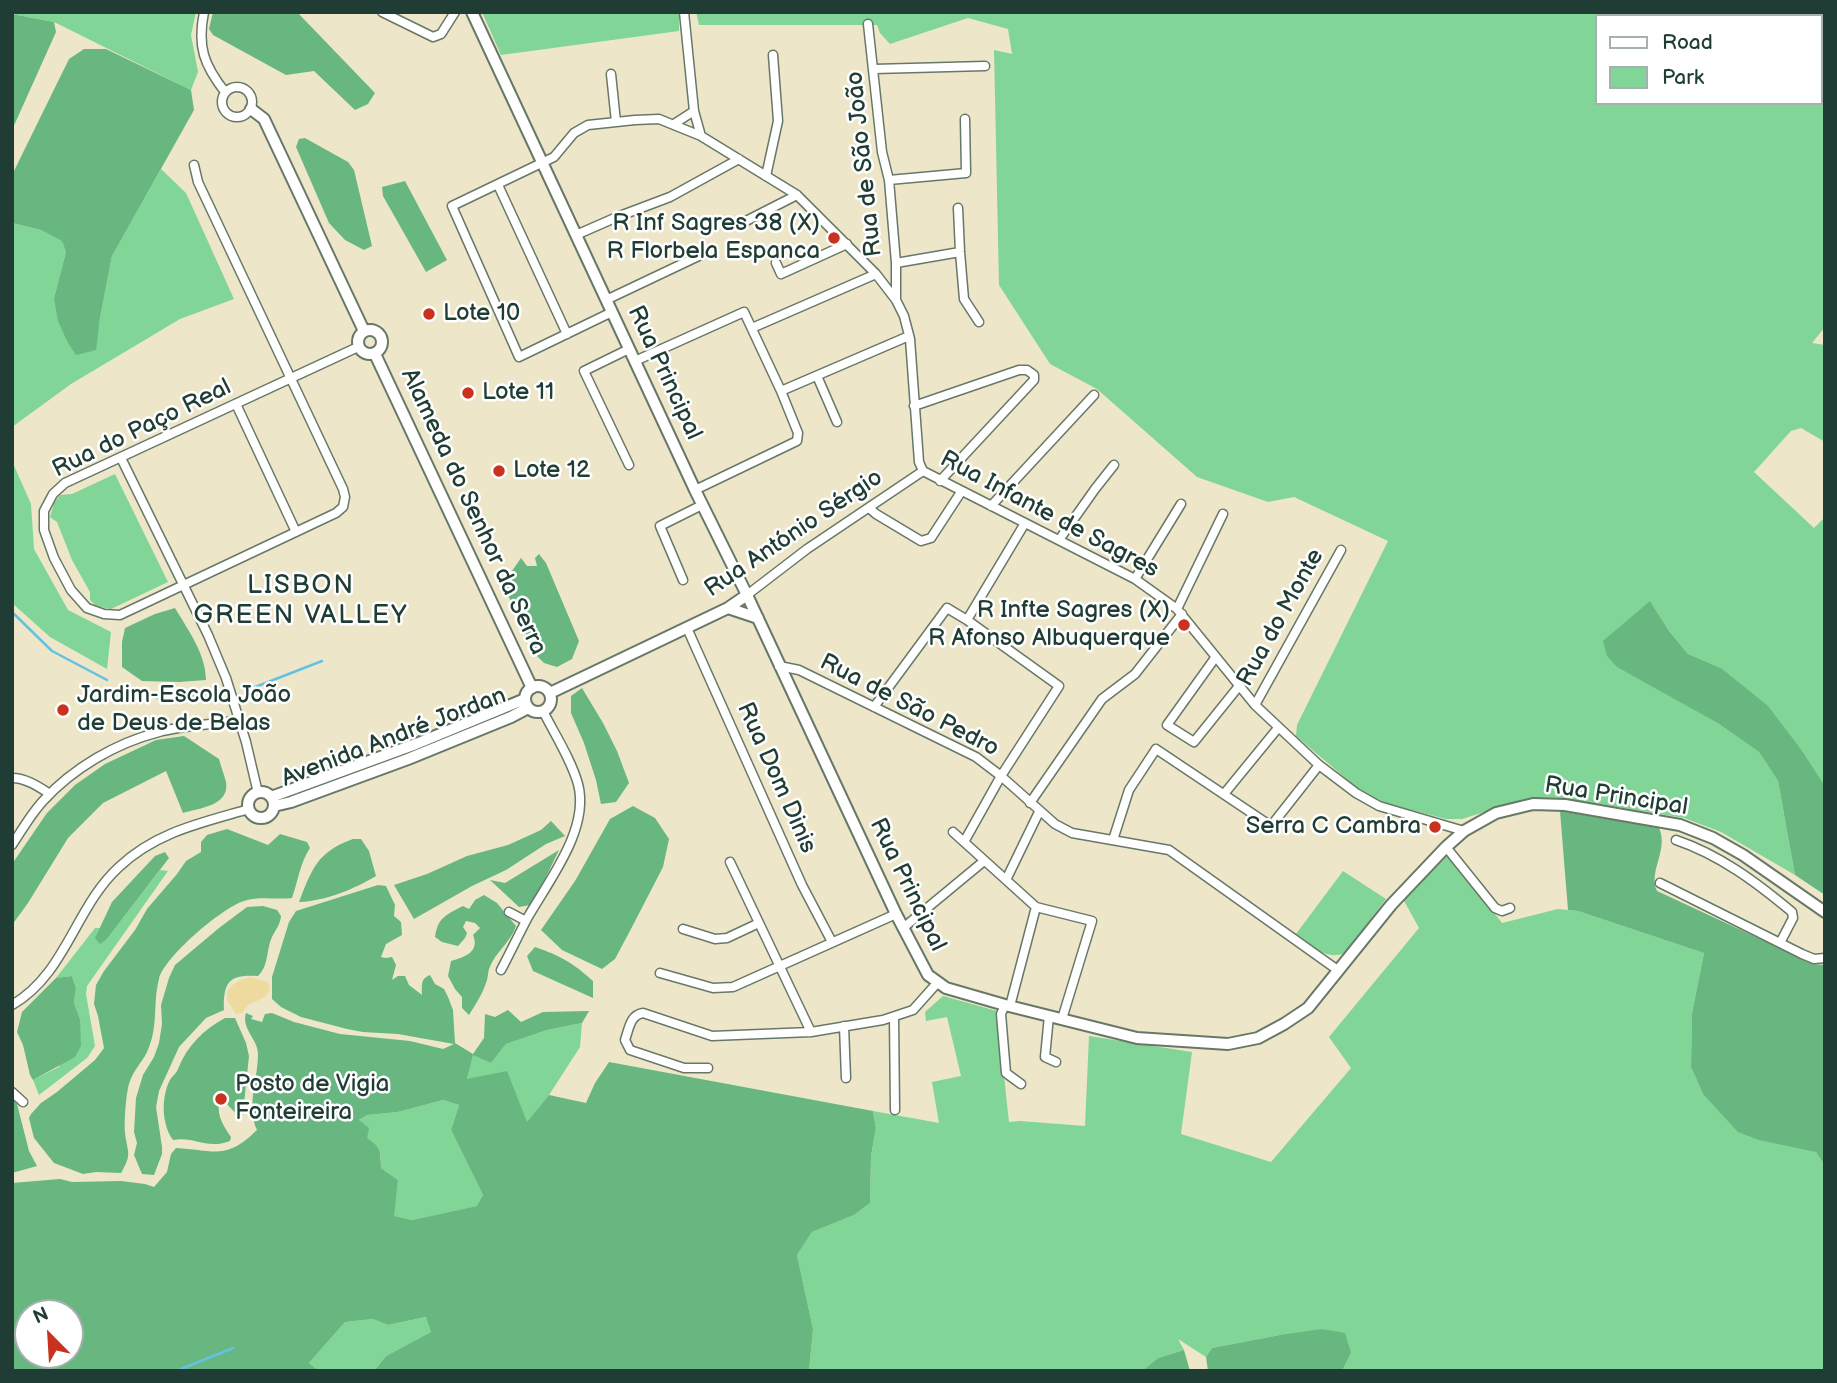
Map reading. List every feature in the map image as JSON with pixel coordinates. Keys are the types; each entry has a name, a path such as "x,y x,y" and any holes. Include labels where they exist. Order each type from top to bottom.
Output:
{"street":[{"path":"204,12 201,42 205,61 225,92"},
{"path":"383,12 433,37 441,34 455,12"},
{"name":"Rua Principal","path":"472,12 896,914 928,975 946,988 1136,1038 1228,1044 1258,1038 1308,1007 1391,905 1464,831 1496,813 1533,804 1565,805 1680,825 1713,838 1743,855 1825,913"},
{"path":"684,12 694,111 701,136"},
{"name":"Rua de São João","path":"869,24 882,152 889,180 896,263 896,300"},
{"path":"766,176 778,121 773,55"},
{"path":"874,69 985,66"},
{"path":"611,74 616,122"},
{"path":"230,88 242,88 251,96 251,109 248,113 238,118 227,114 222,104 225,92 230,88"},
{"path":"251,109 264,119 364,331"},
{"path":"674,124 694,111"},
{"name":"Rua Infante de Sagres","path":"567,334 519,357 452,206 554,157 574,133 588,125 659,119 701,136 797,195 876,274 896,300 909,336 919,462 923,471 1135,579 1179,611 1255,705 1319,765 1356,793 1378,806 1464,831"},
{"path":"889,180 966,173 965,119"},
{"path":"576,235 617,216 670,197 739,159"},
{"name":"Rua do Paço Real","path":"194,165 198,183 291,378 342,489 345,498 343,507 120,615 104,614 87,608 71,590 54,558 44,530 44,511 53,494 65,483 121,458 291,378 358,347"},
{"path":"498,185 567,334 612,312"},
{"path":"744,222 797,195"},
{"path":"958,208 964,299 979,322"},
{"path":"776,263 781,274 846,244"},
{"path":"896,263 960,252"},
{"path":"606,300 703,254"},
{"path":"752,328 876,274"},
{"path":"635,361 744,312 752,328 798,433 797,441 695,490"},
{"path":"364,331 374,331 381,337 382,347 375,354 365,354 358,347 358,338 364,331"},
{"path":"781,391 909,336"},
{"path":"629,349 584,371 629,465"},
{"name":"Alameda do Senhor da Serra","path":"375,354 532,688"},
{"path":"914,406 1019,370 1027,370 1034,376 1034,380 940,481"},
{"path":"817,376 837,422"},
{"path":"991,506 1094,395"},
{"path":"236,404 296,532"},
{"path":"121,458 208,635 226,678 258,793"},
{"path":"1059,540 1114,465"},
{"name":"Rua António Sérgio","path":"550,693 728,608 807,549 923,471"},
{"path":"869,508 921,541 931,538 961,492"},
{"path":"1135,579 1181,504"},
{"path":"683,580 660,526 702,505"},
{"path":"1030,803 1102,699 1135,674 1179,611 1223,514"},
{"path":"967,620 1025,523"},
{"name":"Rua do Monte","path":"1255,705 1340,550"},
{"path":"728,608 758,618"},
{"path":"874,707 947,608 1059,686 1001,776 964,842"},
{"name":"Rua Dom Dinis","path":"687,628 802,885 832,942"},
{"path":"1216,658 1167,725 1194,742 1239,686"},
{"name":"Rua de São Pedro","path":"779,666 799,670 976,758 1001,776 1055,824 1072,833 1169,850 1339,971"},
{"path":"542,687 550,693 550,704 543,711 538,712 527,704 526,695 532,688 542,687"},
{"name":"Avenida André Jordan","path":"272,801 527,704"},
{"path":"501,970 555,873 578,823 579,786 543,711"},
{"path":"12,845 42,802 65,780 99,757 157,732 239,720"},
{"path":"1224,794 1278,728"},
{"path":"1113,840 1129,790 1156,749 1271,827 1319,765"},
{"path":"12,778 37,785 50,794"},
{"path":"258,793 267,794 272,801 269,815 260,818 249,809 250,799 258,793"},
{"path":"12,1015 12,1006 36,988 58,960 97,893 117,868 145,845 183,827 249,809"},
{"path":"1006,880 1039,811"},
{"path":"953,832 1036,907 1092,921 1062,1019"},
{"path":"1676,840 1712,854 1755,881 1792,912 1793,918 1780,943"},
{"path":"1446,847 1495,908 1502,911 1510,908"},
{"path":"730,862 811,1032"},
{"path":"903,928 984,862"},
{"path":"1660,883 1814,959 1825,958"},
{"path":"1021,1083 1006,1073 1001,1014 1008,1006 1036,907"},
{"path":"509,912 526,921"},
{"path":"660,973 713,988 733,988 896,914"},
{"path":"683,929 715,939 727,938 759,923"},
{"path":"708,1068 684,1068 630,1050 625,1040 633,1018 643,1013 712,1036 811,1032 894,1017 913,1010 938,982"},
{"path":"1049,1016 1045,1058 1056,1062"},
{"path":"894,1017 895,1110"},
{"path":"844,1027 846,1078"},
{"path":"12,1092 23,1102"}],"green space":[{"path":"12,12 196,12 191,35 198,72 191,90 54,22"},
{"path":"213,12 297,12 375,93 368,104 355,110 314,71 286,75 213,35 209,29"},
{"path":"482,12 679,12 679,31 501,55"},
{"path":"696,12 1820,12 1821,14 1596,14 1596,105 1823,105 1823,19 1825,23 1825,327 1812,343 1825,345 1825,442 1801,428 1791,431 1754,472 1814,528 1825,517 1825,786 1803,752 1721,668 1688,654 1650,601 1716,722 1759,752 1778,781 1795,875 1721,832 1684,818 1545,798 1519,801 1462,819 1446,819 1385,803 1356,787 1296,736 1297,725 1388,541 1294,497 1268,502 1197,477 1097,389 1050,364 999,285 994,50 1012,54 1008,29 968,18 890,44 877,25 699,25"},
{"path":"12,14 54,22 56,32 12,130"},
{"path":"84,49 106,49 191,90 194,110 112,256 96,350 76,355 58,321 54,298 66,252 62,241 41,230 12,223 12,175 69,59"},
{"path":"305,138 348,162 354,170 372,246 364,250 345,240 329,223 296,147 299,139"},
{"path":"161,169 186,193 234,299 180,319 71,384 12,427 12,223 41,230 62,240 66,252 54,298 95,350 112,256"},
{"path":"405,181 447,260 426,272 383,196 382,187"},
{"path":"12,461 31,504 34,549 68,610 111,632 107,669 50,637 12,603"},
{"path":"115,474 168,582 111,609 96,606 90,600 90,592 72,560 57,522 50,517 54,503 60,495 72,494"},
{"path":"539,554 546,563 579,641 572,659 557,667 544,663 535,654 503,584 521,558 527,566 537,566 535,558"},
{"path":"1650,601 1688,654 1721,668 1768,706 1825,786 1825,895 1795,875 1778,781 1759,752 1716,722 1617,667 1607,656 1603,641"},
{"path":"175,608 200,652 206,680 142,681 122,667 125,628"},
{"path":"582,688 617,751 629,783 616,802 601,804 584,743 571,713 571,696"},
{"path":"184,736 219,759 226,782 223,796 212,805 183,813 166,771 103,803 68,838 12,925 12,864 47,813 75,785 105,764 156,740"},
{"path":"633,806 655,818 669,839 663,867 615,959 602,969 562,950 541,930 575,881 610,819"},
{"path":"1560,811 1659,828 1662,844 1655,876 1657,891 1814,964 1825,965 1825,1166 1816,1152 1759,1140 1738,1132 1703,1094 1691,1067 1692,1013 1704,953 1568,910"},
{"path":"551,821 565,836 546,844 506,870 414,919 394,885 467,856 508,845 541,830"},
{"path":"227,829 268,845 280,834 307,842 310,848 301,866 292,898 256,899 235,905 196,934 171,958 163,970 157,987 152,1039 128,1089 125,1127 128,1157 121,1173 83,1174 54,1163 34,1138 29,1118 41,1103 95,1060 104,1048 94,1004 96,985 147,909 186,861 201,852 201,842 207,835"},
{"path":"353,839 361,839 369,851 376,876 339,894 299,902 317,863 331,850"},
{"path":"559,850 530,905 519,907 490,880 505,883"},
{"path":"165,852 169,858 107,939 100,944 95,938 112,902 155,856"},
{"path":"1448,855 1502,923 1558,909 1578,911 1704,953 1692,1013 1691,1067 1703,1094 1816,1152 1825,1166 1825,1371 1342,1371 1351,1353 1280,1335 1212,1348 1206,1357 1178,1339 1184,1350 1158,1358 1142,1371 809,1371 813,1329 797,1255 812,1232 854,1215 870,1203 871,1156 876,1128 873,1111 939,1123 932,1082 961,1076 947,1017 926,1021 925,1012 943,996 997,1011 1009,1122 1085,1126 1089,1036 1192,1052 1181,1134 1271,1162 1351,1068 1329,1037 1419,928 1403,899"},
{"path":"160,870 168,871 87,986 95,1046 87,1058 39,1095 33,1080 59,1067 80,1019 74,1003 76,988 72,976 56,978 95,928 100,928 96,938 107,939"},
{"path":"1343,871 1386,899 1345,953 1331,955 1319,951 1296,934"},
{"path":"378,885 386,886 395,905 394,916 401,922 402,935 386,944 381,957 392,957 396,965 392,980 405,976 409,985 422,995 423,981 430,975 435,984 444,989 453,1010 455,1043 473,1054 484,1038 485,1014 495,1017 508,1010 521,1022 543,1012 589,1011 582,1023 547,1030 506,1044 491,1063 473,1055 467,1079 507,1071 527,1122 549,1095 586,1103 609,1062 873,1111 876,1128 871,1156 870,1203 854,1215 812,1232 797,1255 813,1329 809,1371 374,1371 386,1356 431,1332 426,1317 388,1325 373,1319 345,1322 309,1363 319,1371 12,1371 12,1183 60,1179 72,1182 121,1181 154,1187 167,1172 171,1154 176,1148 228,1150 246,1140 257,1130 252,1102 258,1054 246,1024 246,1013 253,1016 251,1019 262,1022 265,1014 272,1013 294,1022 340,1034 410,1041 443,1049 454,1044 398,1034 347,1029 301,1017 281,1007 272,999 272,977 289,922 296,911","holes":["443,1100 459,1105 451,1130 483,1195 477,1206 412,1220 394,1216 398,1180 381,1168 379,1150 367,1138 369,1128 359,1120 367,1115 398,1112"]},
{"path":"484,895 497,903 516,926 495,957 477,1003 469,1015 462,1008 462,997 448,976 451,961 473,950 473,935 480,928 475,923 466,921 463,927 467,933 458,946 442,942 435,937 438,925 444,917 463,906 469,909 475,900"},
{"path":"263,906 277,910 281,916 270,942 264,968 258,976 234,978 227,986 224,1010 206,1018 179,1047 159,1091 156,1107 162,1154 154,1175 142,1174 134,1155 137,1143 134,1132 136,1098 143,1075 159,1043 161,1005 169,978 175,965 219,928 247,907"},
{"path":"535,947 566,961 593,981 593,998 533,971 527,956"},
{"path":"72,976 76,988 74,1003 80,1019 81,1046 75,1057 33,1080 17,1032 22,1012 56,978"},
{"path":"225,1018 235,1018 249,1056 241,1119 225,1102 219,1104 219,1113 231,1137 230,1141 207,1144 173,1140 164,1112 169,1082 197,1039"},
{"path":"582,1023 580,1047 527,1123 467,1079 473,1054 491,1063 506,1044 547,1030"},
{"path":"12,1098 17,1104 29,1151 37,1166 12,1173"},
{"path":"443,1100 459,1105 451,1130 483,1195 478,1206 412,1220 393,1216 398,1180 381,1168 381,1156 366,1138 359,1120 367,1115 398,1112"},
{"path":"427,1317 431,1332 386,1356 374,1371 319,1371 309,1363 345,1322 373,1319 388,1325"},
{"path":"1322,1329 1345,1333 1351,1353 1342,1371 1208,1371 1206,1357 1212,1348"},
{"path":"1184,1350 1190,1371 1142,1371 1158,1358"}],"sand":[{"path":"250,977 268,982 270,990 242,1013 236,1014 228,1002 227,992 237,982"}],"waterway":[{"path":"12,612 52,651 107,680"},
{"path":"245,691 322,661"},
{"path":"122,687 161,699 181,699 215,691"},
{"path":"176,1371 233,1348"}],"place":[{"name":"R Inf Sagres 38 (X) R Florbela Espanca","path":"834,238"},
{"name":"Lote 10","path":"429,314"},
{"name":"Lote 11","path":"468,393"},
{"name":"Lote 12","path":"499,471"},
{"name":"R Infte Sagres (X) R Afonso Albuquerque","path":"1184,625"},
{"name":"Jardim-Escola João de Deus de Belas","path":"63,710"},
{"name":"Serra C Cambra","path":"1435,827"},
{"name":"Posto de Vigia Fonteireira","path":"221,1099"}],"district":[{"name":"LISBON GREEN VALLEY","path":"301,601"}]}
